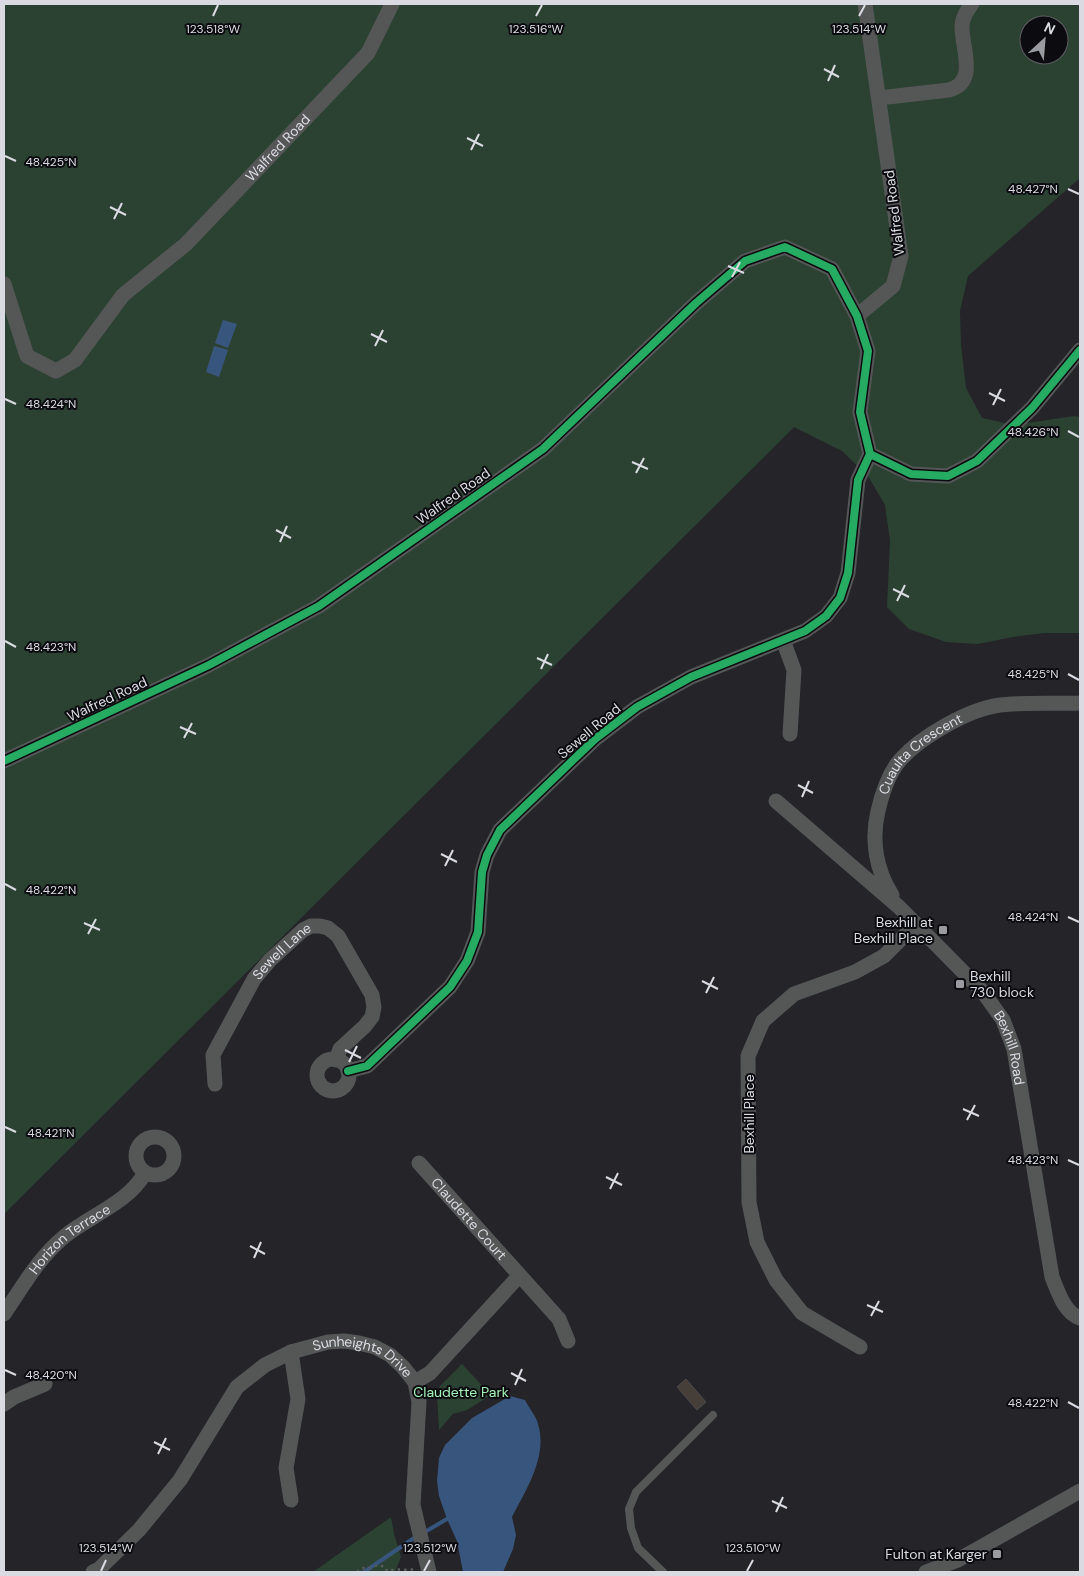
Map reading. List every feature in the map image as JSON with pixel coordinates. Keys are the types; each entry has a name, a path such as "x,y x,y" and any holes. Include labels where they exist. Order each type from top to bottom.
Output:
{"street":[{"name":"Walfred Road","path":"4,284 27,356 56,371 75,360 123,295 186,244 368,52 392,4"},
{"name":"Walfred Road","path":"4,762 210,665 319,606 543,448 696,302 745,261 785,247 832,269 857,316 893,286 901,256 865,4"},
{"path":"879,98 949,90 963,83 967,69 962,26 963,18 972,4"},
{"path":"857,316 868,351 860,412 870,454 912,474 948,476 977,461 1032,408 1080,350"},
{"name":"Sewell Road","path":"348,1071 367,1066 450,987 459,975 467,961 478,932 482,872 487,856 500,830 594,738 637,707 691,677 805,631 826,616 840,598 848,572 858,480 870,454"},
{"path":"783,640 794,670 790,734"},
{"name":"Cuaulta Crescent","path":"899,907 884,884 876,857 875,822 883,791 900,760 928,735 962,717 999,705 1080,703"},
{"name":"Bexhill Road","path":"776,801 899,907 983,992 1003,1020 1014,1049 1052,1277 1060,1299 1075,1316 1080,1318"},
{"name":"Bexhill Place","path":"860,1347 802,1314 776,1280 757,1242 749,1202 748,1056 763,1021 794,994 855,972 884,956 916,924"},
{"name":"Sewell Lane","path":"215,1084 213,1054 254,978 270,960 303,930 311,926 328,928 338,936 372,995 374,1007 372,1017 340,1049 336,1060"},
{"path":"336,1060 346,1066 348,1071 347,1082 344,1087 333,1091 322,1087 319,1083 318,1071 325,1062 336,1060"},
{"name":"Claudette Court","path":"419,1163 519,1276 559,1318 568,1341"},
{"name":"Horizon Terrace","path":"4,1314 32,1270 51,1249 81,1224 127,1195 138,1185 145,1173"},
{"path":"414,1382 430,1373 519,1276"},
{"name":"Sunheights Drive","path":"93,1572 99,1569 139,1530 180,1480 237,1387 265,1365 291,1352 328,1342 359,1343 375,1347 390,1354 403,1366 414,1382 419,1402 413,1505 425,1570"},
{"name":"Sunheights Drive","path":"291,1352 298,1399 286,1468 291,1500"},
{"path":"4,1404 14,1397 45,1384"},
{"path":"926,1572 961,1566 1080,1491"}],"lane":[{"path":"663,1572 638,1548 631,1528 629,1509 636,1492 713,1415"}],"path":[{"path":"357,1572 363,1568 366,1569 378,1565 385,1567 387,1571 393,1569 404,1571 425,1570"}],"green space":[{"path":"4,4 1080,4 1080,178 968,276 960,311 961,345 966,388 982,418 1014,425 1074,416 1080,417 1080,633 1044,633 978,644 946,642 909,629 887,607 890,541 885,505 868,476 842,451 794,427 4,1214"},
{"name":"Claudette Park","path":"462,1364 491,1395 467,1410 453,1414 439,1430 437,1394 440,1386"},
{"path":"391,1517 401,1557 395,1572 313,1572"}],"water":[{"path":"223,320 237,324 228,348 215,343"},
{"path":"214,346 228,350 219,377 206,372"},
{"path":"510,1396 525,1400 537,1421 540,1436 538,1460 529,1484 512,1517 516,1535 513,1549 503,1572 463,1572 457,1541 439,1496 437,1481 439,1458 445,1445 472,1418"}],"building":[{"path":"686,1379 706,1402 697,1410 677,1387"}],"waterway":[{"path":"423,1533 447,1519"},
{"path":"364,1572 417,1536"}],"cycle path":[{"path":"4,761 209,665 319,606 543,449 696,303 745,261 785,247 832,269 857,316 868,351 860,412 870,454 911,474 948,476 977,461 1032,408 1080,350"},
{"path":"348,1071 367,1066 450,987 467,961 478,932 482,872 487,855 500,830 595,739 637,707 691,677 805,631 826,616 840,598 848,573 858,480 870,454"}],"place":[{"name":"Bexhill at Bexhill Place","path":"943,930"},
{"name":"Bexhill 730 block","path":"960,984"},
{"name":"Fulton at Karger","path":"997,1554"}]}
